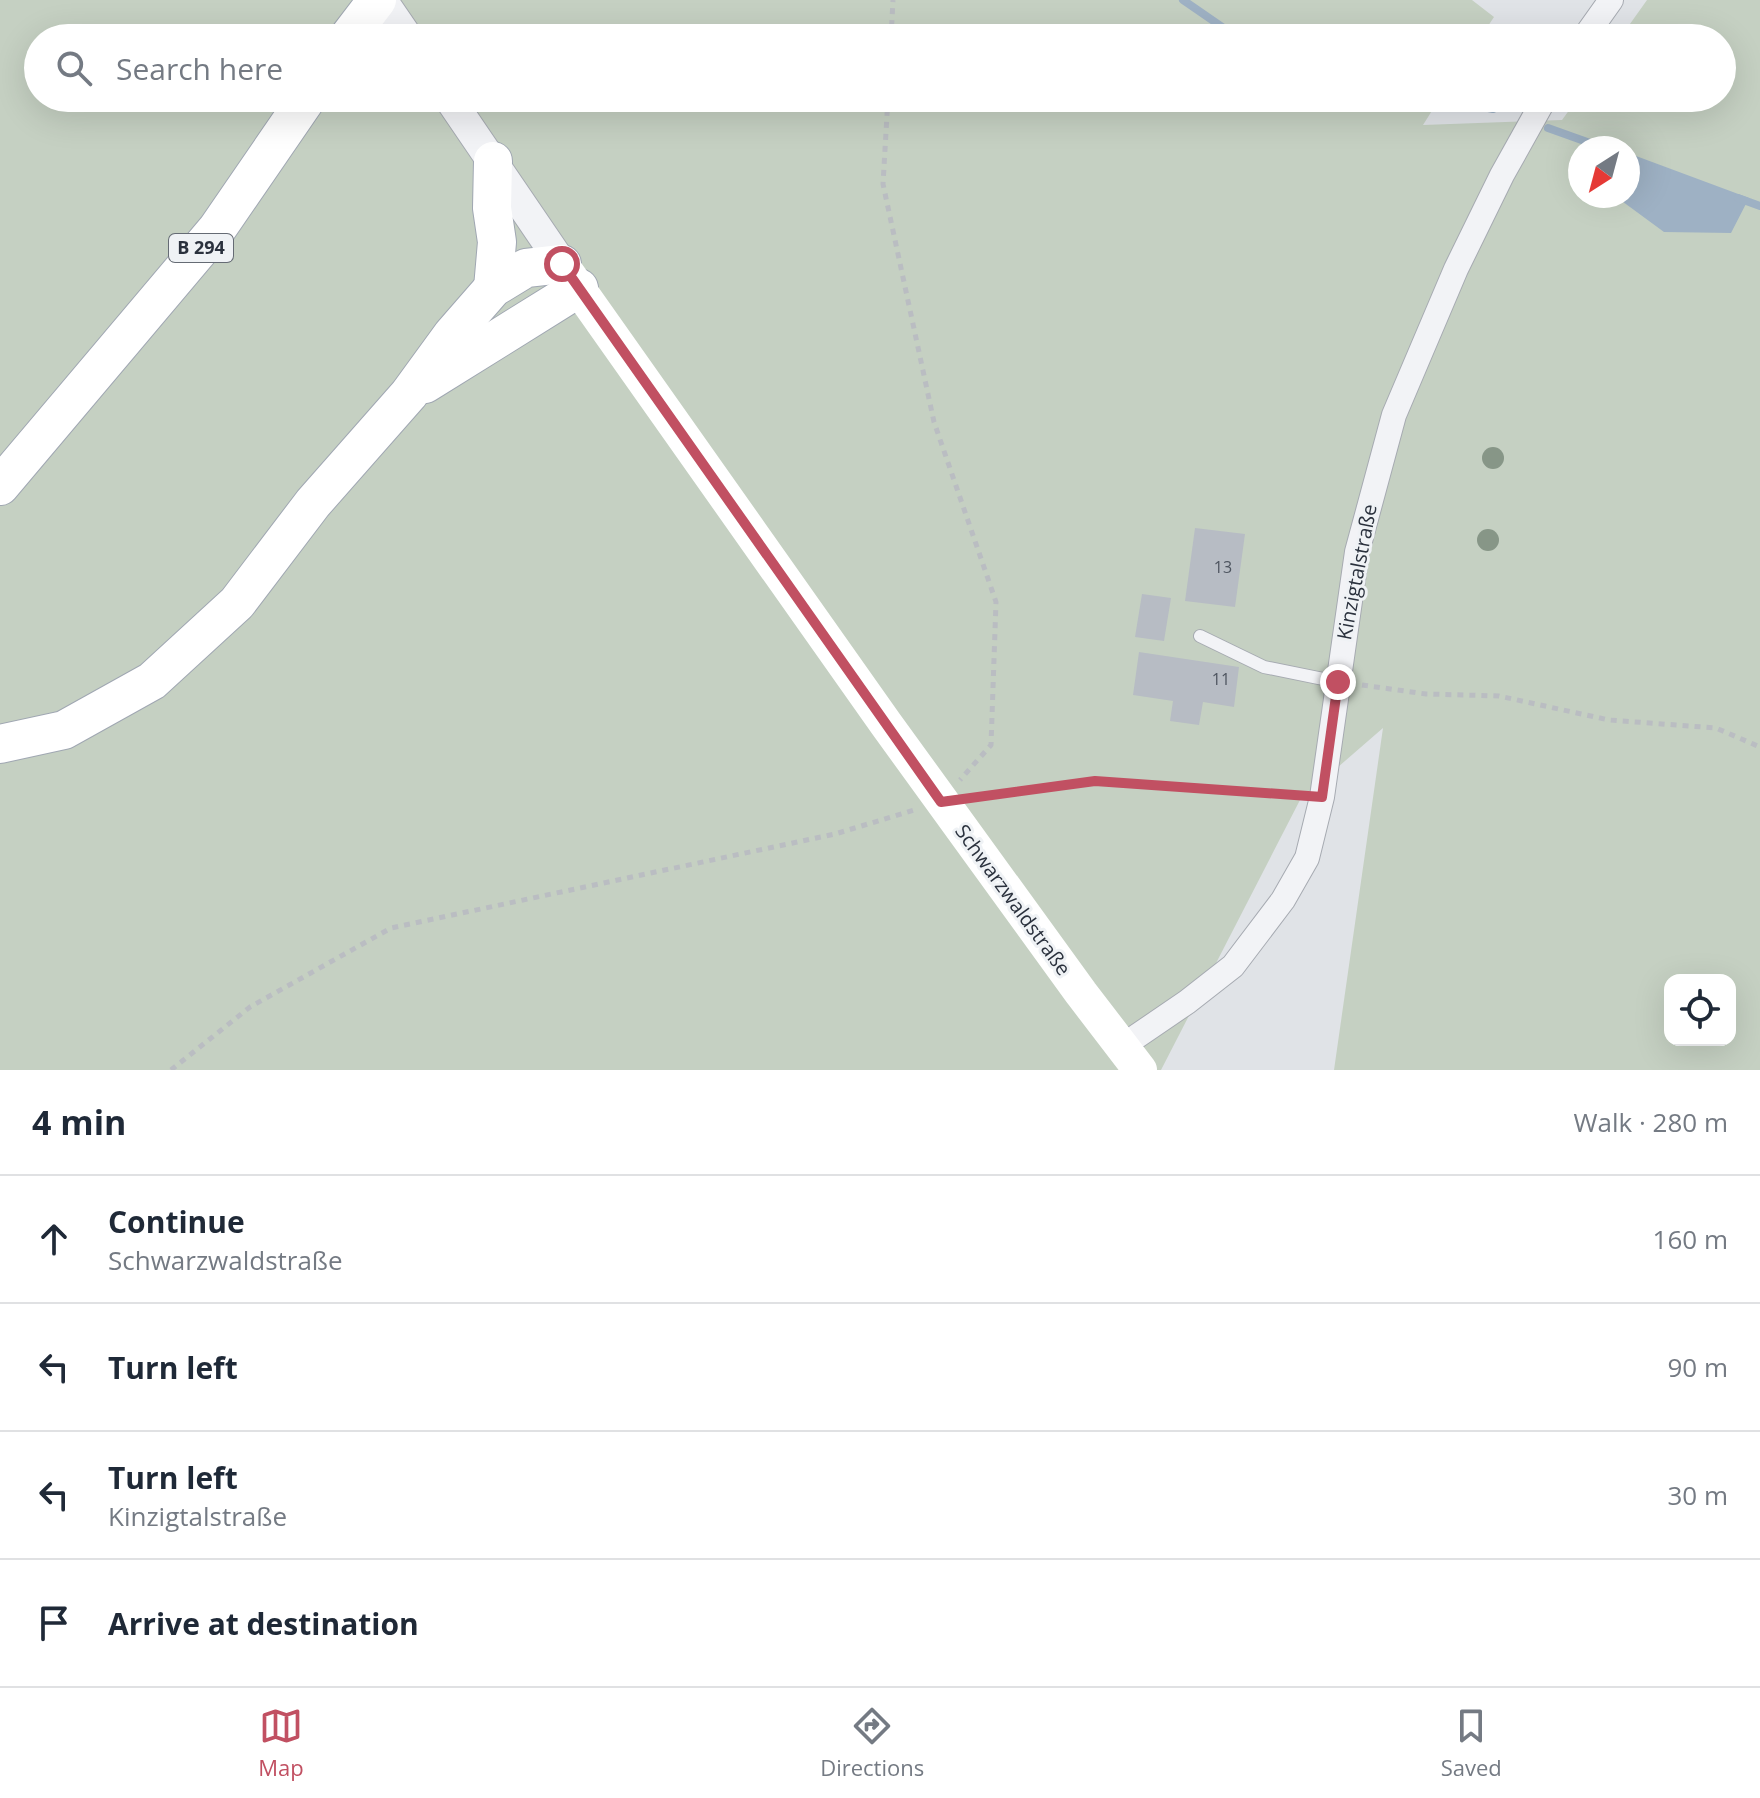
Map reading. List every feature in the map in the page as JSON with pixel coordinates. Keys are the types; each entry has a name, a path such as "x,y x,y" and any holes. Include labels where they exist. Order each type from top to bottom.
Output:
{"main road":[{"path":"360,24 380,0"},
{"name":"B 294","path":"0,486 217,229 297,112"},
{"path":"493,161 492,208 497,242 493,288"},
{"path":"1,744 64,730 152,681 237,603 313,503 409,394 452,335 493,288 526,268 570,276"},
{"path":"409,394 570,276"},
{"name":"Schwarzwaldstraße","path":"570,276 941,802 1130,1059"}],"street":[{"path":"380,0 398,24"},
{"path":"1594,24 1611,0"},
{"name":"Schwarzwaldstraße","path":"459,112 570,276"},
{"name":"Kinzigtalstraße","path":"1130,1059 1187,1002 1233,966 1283,900 1307,858 1322,797 1357,552 1394,415 1456,269 1537,112"}],"lane":[{"path":"1200,636 1264,667 1338,682"}],"path":[{"path":"892,24 893,0"},
{"path":"887,112 883,184 924,378 934,422 996,602 991,745 941,802"},
{"path":"1338,682 1426,694 1499,696 1609,720 1716,728 1760,747"},
{"path":"171,1070 250,1007 391,928 835,834 941,802 1095,781 1322,797"}],"green space":[{"path":"0,0 1472,0 1494,17 1489,24 24,24 24,112 1431,112 1423,125 1562,120 1568,112 1736,112 1736,24 1630,24 1647,0 1760,0 1760,1070 1334,1070 1383,728 1300,800 1161,1070 0,1070"}],"water":[{"path":"1640,157 1749,198 1731,233 1664,232 1631,208 1640,208"}],"building":[{"path":"1195,528 1245,534 1235,607 1185,601"},
{"path":"1142,594 1171,598 1164,641 1135,637"},
{"path":"1139,652 1239,667 1234,707 1203,702 1199,725 1170,721 1173,701 1133,695"}],"waterway":[{"path":"1183,0 1218,24"},
{"path":"1548,128 1570,136"},
{"path":"1738,198 1760,206"}],"route":[{"path":"562,264 941,802 1095,781 1322,797 1338,682"}]}
